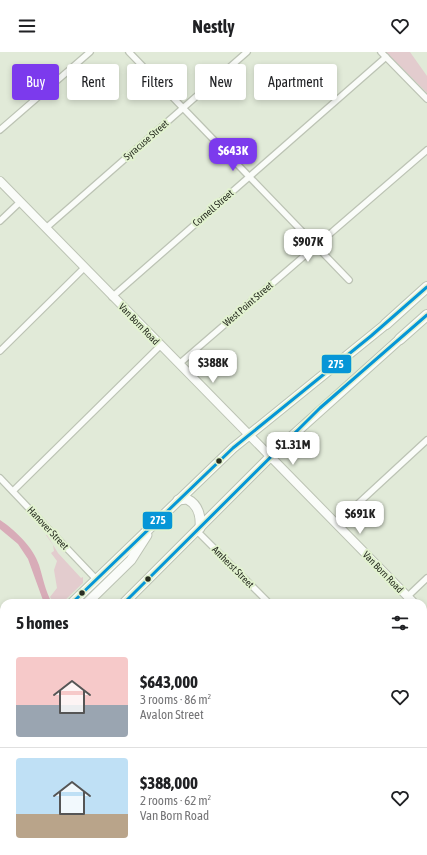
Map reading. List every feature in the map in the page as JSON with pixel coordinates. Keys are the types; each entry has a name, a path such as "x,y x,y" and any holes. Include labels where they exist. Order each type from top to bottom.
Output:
{"highway":[{"path":"386,324 427,282"},
{"path":"394,315 427,287"},
{"path":"400,339 427,315"},
{"path":"409,331 427,318"}],"main road":[{"name":"Van Born Road","path":"0,181 409,599"},
{"path":"76,599 178,500 249,435 386,324"},
{"path":"128,599 199,530 270,456 320,408 400,339"},
{"path":"178,500 187,499 196,506 201,519 199,530"},
{"path":"91,599 131,560 157,521"}],"street":[{"path":"0,130 90,52"},
{"path":"129,52 349,280"},
{"name":"Syracuse Street","path":"46,228 247,52"},
{"path":"381,52 427,99"},
{"name":"Cornell Street","path":"112,297 386,57"},
{"name":"West Point Street","path":"179,364 427,150"},
{"path":"0,221 20,202"},
{"path":"0,352 84,268"},
{"path":"13,491 160,346"},
{"path":"336,524 427,440"},
{"name":"Hanover Street","path":"0,478 96,579"},
{"name":"Amherst Street","path":"199,530 265,599"},
{"path":"411,599 427,578"}],"shaded area":[{"path":"386,52 410,52 427,76 427,93"},
{"path":"0,520 12,529 28,545 39,565 50,599 43,599 28,559 18,544 0,529"},
{"path":"46,535 47,535 58,553 81,578 83,577 83,583 66,599 51,599 50,597 57,588 54,570 57,561 51,553 54,551 53,545"}],"transit line":[{"name":"275","path":"76,599 233,448 371,336 427,287"},
{"name":"275","path":"128,599 320,408 427,315"}]}
